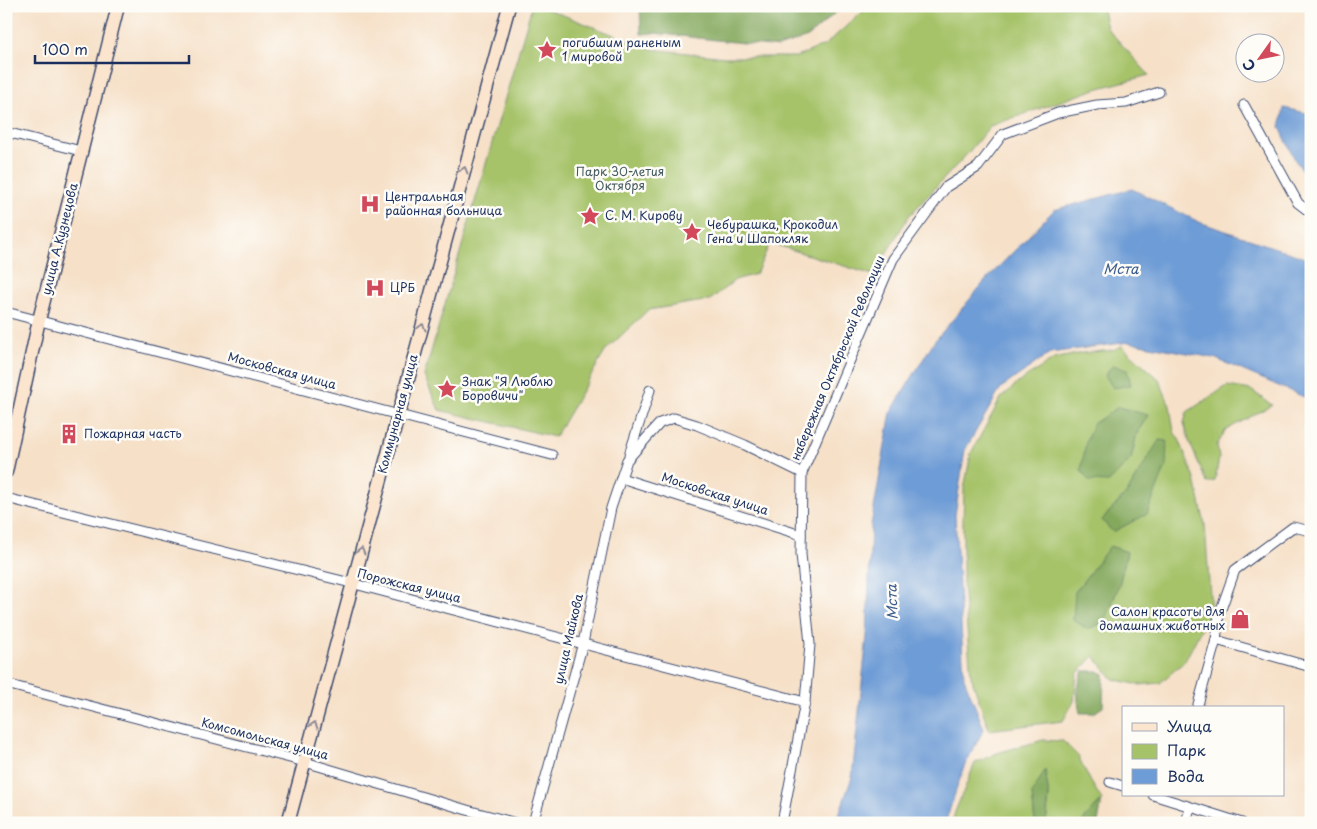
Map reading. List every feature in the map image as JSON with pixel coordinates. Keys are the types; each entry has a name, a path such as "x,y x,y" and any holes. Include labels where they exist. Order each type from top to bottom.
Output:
{"main road":[{"name":"улица А.Кузнецова","path":"6,472 39,320 118,6"},
{"name":"Коммунарная улица","path":"288,823 509,6"}],"street":[{"name":"набережная Октябрьской Революции","path":"782,823 805,702 810,644 801,554 802,473 893,259 946,187 978,167 1002,134 1058,113 1097,105 1126,103 1159,92"},
{"path":"1244,105 1298,203 1311,213"},
{"path":"6,132 81,151"},
{"name":"Московская улица","path":"6,312 552,455"},
{"name":"улица Майкова","path":"532,823 583,643 611,508 650,390"},
{"name":"улица Майкова","path":"627,460 660,423 674,418 697,425 745,445 802,473"},
{"name":"Московская улица","path":"621,478 801,535"},
{"name":"Порожская улица","path":"6,498 352,584 805,702"},
{"path":"1198,706 1216,640 1219,615 1236,570 1293,527 1311,531"},
{"path":"1216,640 1311,667"},
{"name":"Комсомольская улица","path":"6,684 304,762 516,823"},
{"path":"1110,782 1122,786"},
{"path":"1159,796 1172,798 1190,807 1242,823"},
{"path":"1186,823 1190,807"}],"green space":[{"name":"Парк 30-летия Октября","path":"532,6 540,6 650,49 725,57 796,57 825,45 869,6 1102,6 1107,28 1149,75 1096,89 990,126 968,153 909,216 873,275 770,243 756,274 735,280 710,300 648,310 606,350 555,437 439,410 424,376"},
{"path":"640,6 843,6 808,37 778,47 654,33 641,34"},
{"path":"1122,346 1159,379 1170,406 1174,432 1179,439 1195,479 1205,525 1211,610 1185,661 1160,683 1139,685 1113,679 1094,656 1077,674 1074,701 1063,721 989,730 971,676 963,583 964,489 971,453 1001,398 1019,382 1054,359 1082,353 1113,350","holes":["1148,415 1137,433 1131,459 1089,481","1142,469 1113,532 1102,520 1127,493","1110,547 1127,552 1119,585 1105,622 1075,592"]},
{"path":"1113,365 1127,370 1131,385 1113,388 1105,375"},
{"path":"1227,386 1251,390 1272,405 1226,430 1217,445 1219,458 1215,481 1207,483 1189,441 1184,423 1187,412"},
{"path":"1118,407 1148,415 1137,433 1131,459 1109,482 1089,481 1081,470 1086,442 1093,424"},
{"path":"1159,440 1167,441 1166,466 1147,514 1113,532 1102,520 1127,493"},
{"path":"1110,546 1127,552 1119,585 1105,622 1088,629 1073,620 1075,592"},
{"path":"1083,671 1098,671 1104,674 1103,707 1094,713 1080,713 1078,692"},
{"path":"1043,740 1063,741 1078,756 1102,800 1081,823 1046,823 1049,796 1045,771 1032,794 1035,823 952,823 975,763 997,753"},
{"path":"1045,770 1049,796 1046,823 1035,823 1032,794"},
{"path":"1102,800 1098,823 1081,823"}],"water":[{"path":"1284,108 1311,114 1311,182 1295,160 1280,127"},
{"name":"Мста","path":"1132,189 1199,222 1311,260 1311,400 1214,358 1129,342 1050,353 1001,388 965,450 955,515 964,678 984,729 964,767 945,823 836,823 852,777 867,636 871,525 891,412 933,343 986,280 1054,210"}],"place":[{"name":"погибшим раненым 1 мировой","path":"547,50"},
{"name":"Центральная районная больница","path":"370,204"},
{"name":"С. М. Кирову","path":"590,216"},
{"name":"Чебурашка, Крокодил Гена и Шапокляк","path":"692,232"},
{"name":"ЦРБ","path":"375,288"},
{"name":"Знак \"Я Люблю Боровичи\"","path":"447,389"},
{"name":"Пожарная часть","path":"69,434"},
{"name":"Салон красоты для домашних животных","path":"1240,619"}]}
